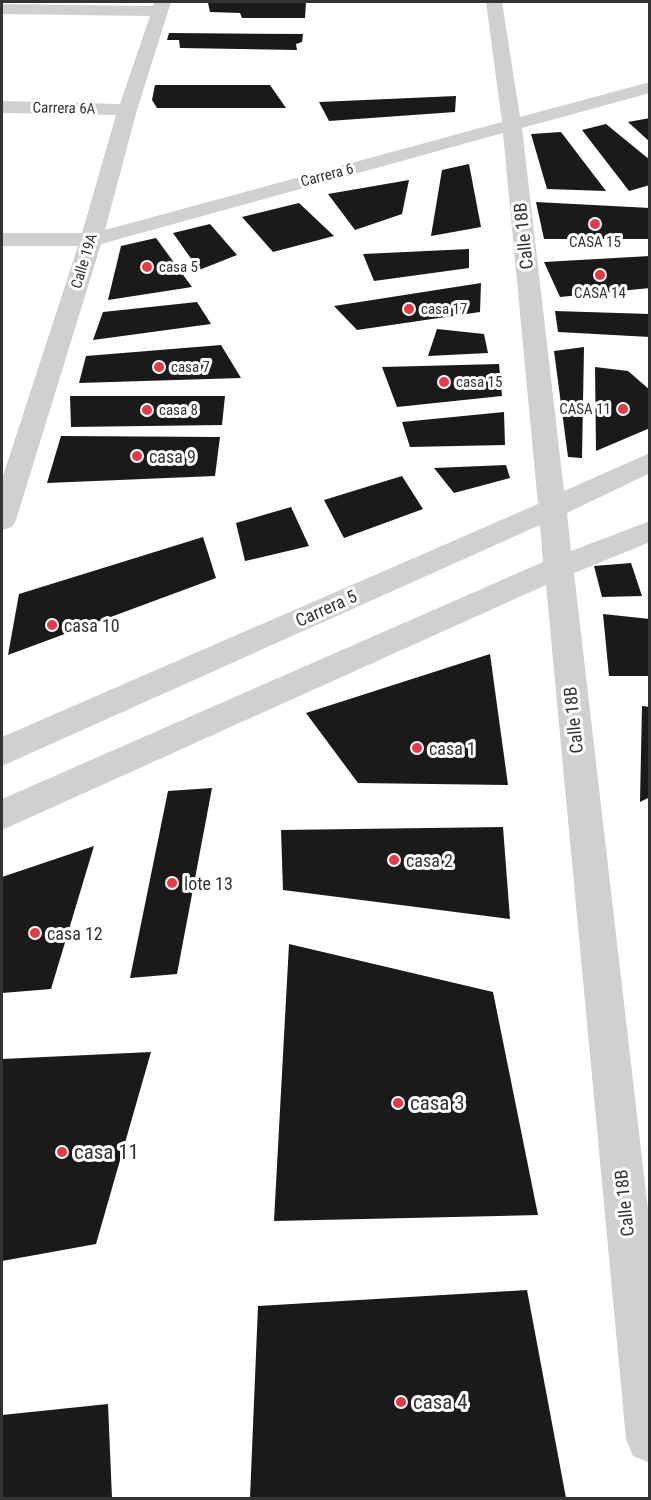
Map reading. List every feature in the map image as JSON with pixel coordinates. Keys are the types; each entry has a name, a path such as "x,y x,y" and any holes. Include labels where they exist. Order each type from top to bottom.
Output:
{"street":[{"name":"Calle 18B","path":"494,2 512,124 650,1438"},
{"path":"2,9 162,6"},
{"name":"Calle 19A","path":"2,515 91,240 127,110 162,6"},
{"name":"Carrera 6","path":"2,239 91,240 650,87"},
{"name":"Carrera 6A","path":"2,107 127,110"},
{"name":"Carrera 5","path":"2,752 551,509 650,462"},
{"path":"2,815 557,568 650,531"}],"building":[{"path":"306,2 305,18 242,18 240,13 210,12 208,3"},
{"path":"169,33 303,34 302,42 296,44 297,50 180,48 179,40 167,40"},
{"path":"155,85 270,85 286,108 157,108 152,100"},
{"path":"456,96 455,112 329,121 319,102"},
{"path":"650,118 650,142 628,122"},
{"path":"606,124 650,160 650,185 629,191 582,130"},
{"path":"561,132 606,191 547,189 531,134"},
{"path":"469,164 481,227 431,236 442,170"},
{"path":"409,180 402,214 355,230 328,194"},
{"name":"CASA 15","path":"536,202 650,208 650,239 544,239"},
{"path":"299,203 334,236 273,252 242,217"},
{"path":"210,224 237,255 199,270 173,233"},
{"name":"casa 5","path":"156,238 192,287 108,300 121,246"},
{"path":"469,249 469,268 374,281 363,254"},
{"name":"CASA 14","path":"650,256 650,288 560,297 544,262"},
{"name":"casa 17","path":"481,283 480,312 357,330 334,306"},
{"path":"197,302 211,324 93,340 103,312"},
{"path":"555,311 650,314 650,337 558,332"},
{"path":"437,329 484,334 488,353 428,356"},
{"name":"casa 7","path":"221,345 241,378 79,383 86,356"},
{"path":"584,347 582,458 568,457 554,351"},
{"name":"casa 15","path":"499,364 502,396 397,407 382,367"},
{"name":"CASA 11","path":"595,367 628,371 650,390 650,428 596,451"},
{"name":"casa 8","path":"70,396 225,396 222,425 71,427"},
{"path":"504,412 505,445 410,447 402,422"},
{"name":"casa 9","path":"61,436 220,437 215,476 47,483"},
{"path":"506,465 510,478 454,493 434,468"},
{"path":"402,476 423,509 344,538 324,500"},
{"path":"291,507 309,546 245,561 236,523"},
{"name":"casa 10","path":"203,537 216,578 8,655 19,594"},
{"path":"631,563 642,596 602,597 594,566"},
{"path":"603,614 650,619 650,676 609,676"},
{"name":"casa 1","path":"490,654 508,785 358,783 306,713"},
{"path":"642,706 650,707 650,797 640,802"},
{"name":"lote 13","path":"212,788 177,974 130,978 168,791"},
{"name":"casa 2","path":"503,827 510,919 283,890 281,830"},
{"name":"casa 12","path":"94,846 51,989 2,993 2,877"},
{"name":"casa 3","path":"289,944 493,992 538,1215 274,1221"},
{"name":"casa 11","path":"151,1052 96,1244 2,1261 2,1059"},
{"name":"casa 4","path":"527,1290 566,1498 250,1498 258,1306"},
{"path":"108,1404 112,1498 2,1498 2,1415"}],"place":[{"name":"CASA 15","path":"595,224"},
{"name":"casa 5","path":"147,267"},
{"name":"CASA 14","path":"600,275"},
{"name":"casa 17","path":"409,309"},
{"name":"casa 7","path":"159,367"},
{"name":"casa 15","path":"444,382"},
{"name":"CASA 11","path":"623,409"},
{"name":"casa 8","path":"147,410"},
{"name":"casa 9","path":"137,456"},
{"name":"casa 10","path":"52,625"},
{"name":"casa 1","path":"417,748"},
{"name":"casa 2","path":"394,860"},
{"name":"lote 13","path":"172,883"},
{"name":"casa 12","path":"35,933"},
{"name":"casa 3","path":"398,1103"},
{"name":"casa 11","path":"62,1152"},
{"name":"casa 4","path":"401,1402"}]}
